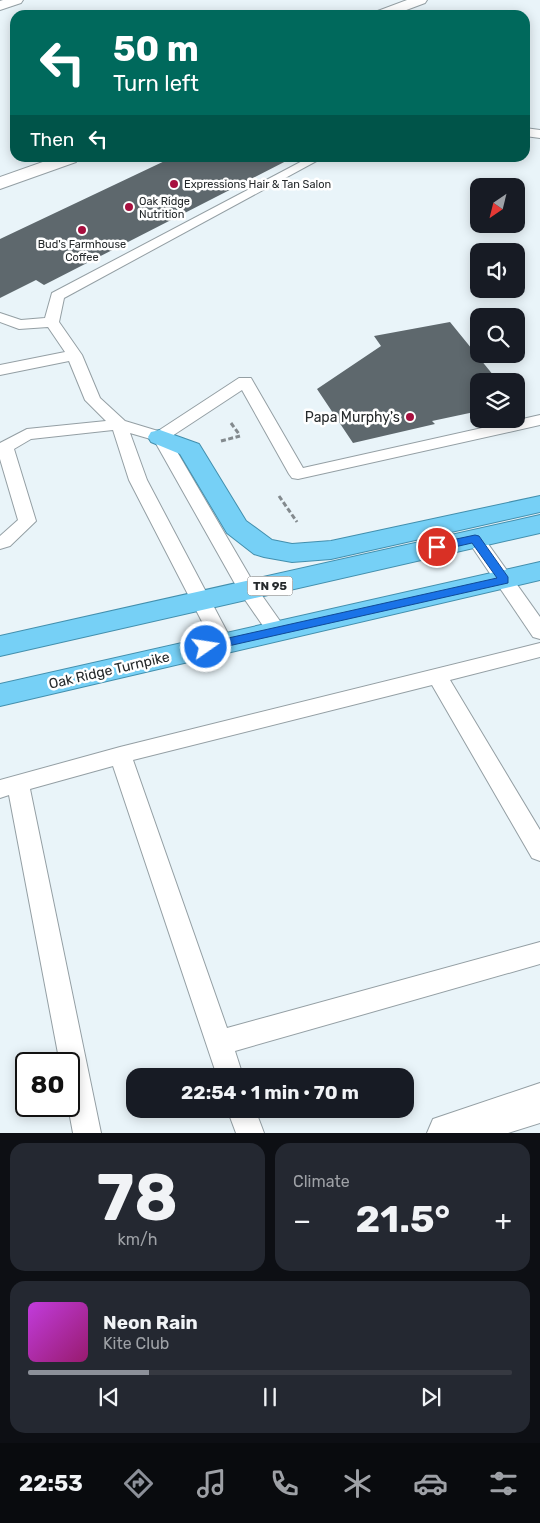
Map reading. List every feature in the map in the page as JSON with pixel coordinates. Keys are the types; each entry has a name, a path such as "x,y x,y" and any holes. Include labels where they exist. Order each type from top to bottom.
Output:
{"highway":[{"path":"160,438 190,449 236,527 264,548 292,553 331,550 540,504"},
{"name":"TN 95","path":"0,646 202,602 540,524"},
{"name":"Oak Ridge Turnpike","path":"0,695 540,572"}],"street":[{"path":"0,6 16,0"},
{"path":"393,10 420,0"},
{"path":"0,183 59,162"},
{"path":"447,1133 540,1103"}],"lane":[{"path":"277,631 249,591 160,438 119,424 93,400 74,356 52,322 57,296 308,162"},
{"path":"0,317 19,325 52,322"},
{"path":"0,370 74,356"},
{"path":"160,438 246,381 298,474 540,420"},
{"path":"0,543 4,542 27,521 5,447 26,434 119,424"},
{"path":"119,424 138,480 223,643"},
{"path":"475,538 540,632"},
{"path":"87,1133 9,787 120,754 540,650"},
{"path":"436,676 540,851"},
{"path":"120,754 227,1068"},
{"path":"219,1043 540,953"},
{"path":"244,1118 250,1133"}],"building":[{"path":"163,162 284,162 44,285 36,280 0,298 0,239"},
{"path":"450,322 470,347 470,363 483,363 491,373 470,373 470,413 432,421 435,424 353,443 317,389 381,346 374,336"}],"place":[{"name":"Expressions Hair & Tan Salon","path":"174,184"},
{"name":"Oak Ridge Nutrition","path":"129,207"},
{"name":"Bud's Farmhouse Coffee","path":"82,230"},
{"name":"Papa Murphy's","path":"410,417"}],"route":[{"path":"206,647 504,580 475,538 437,547"}]}
